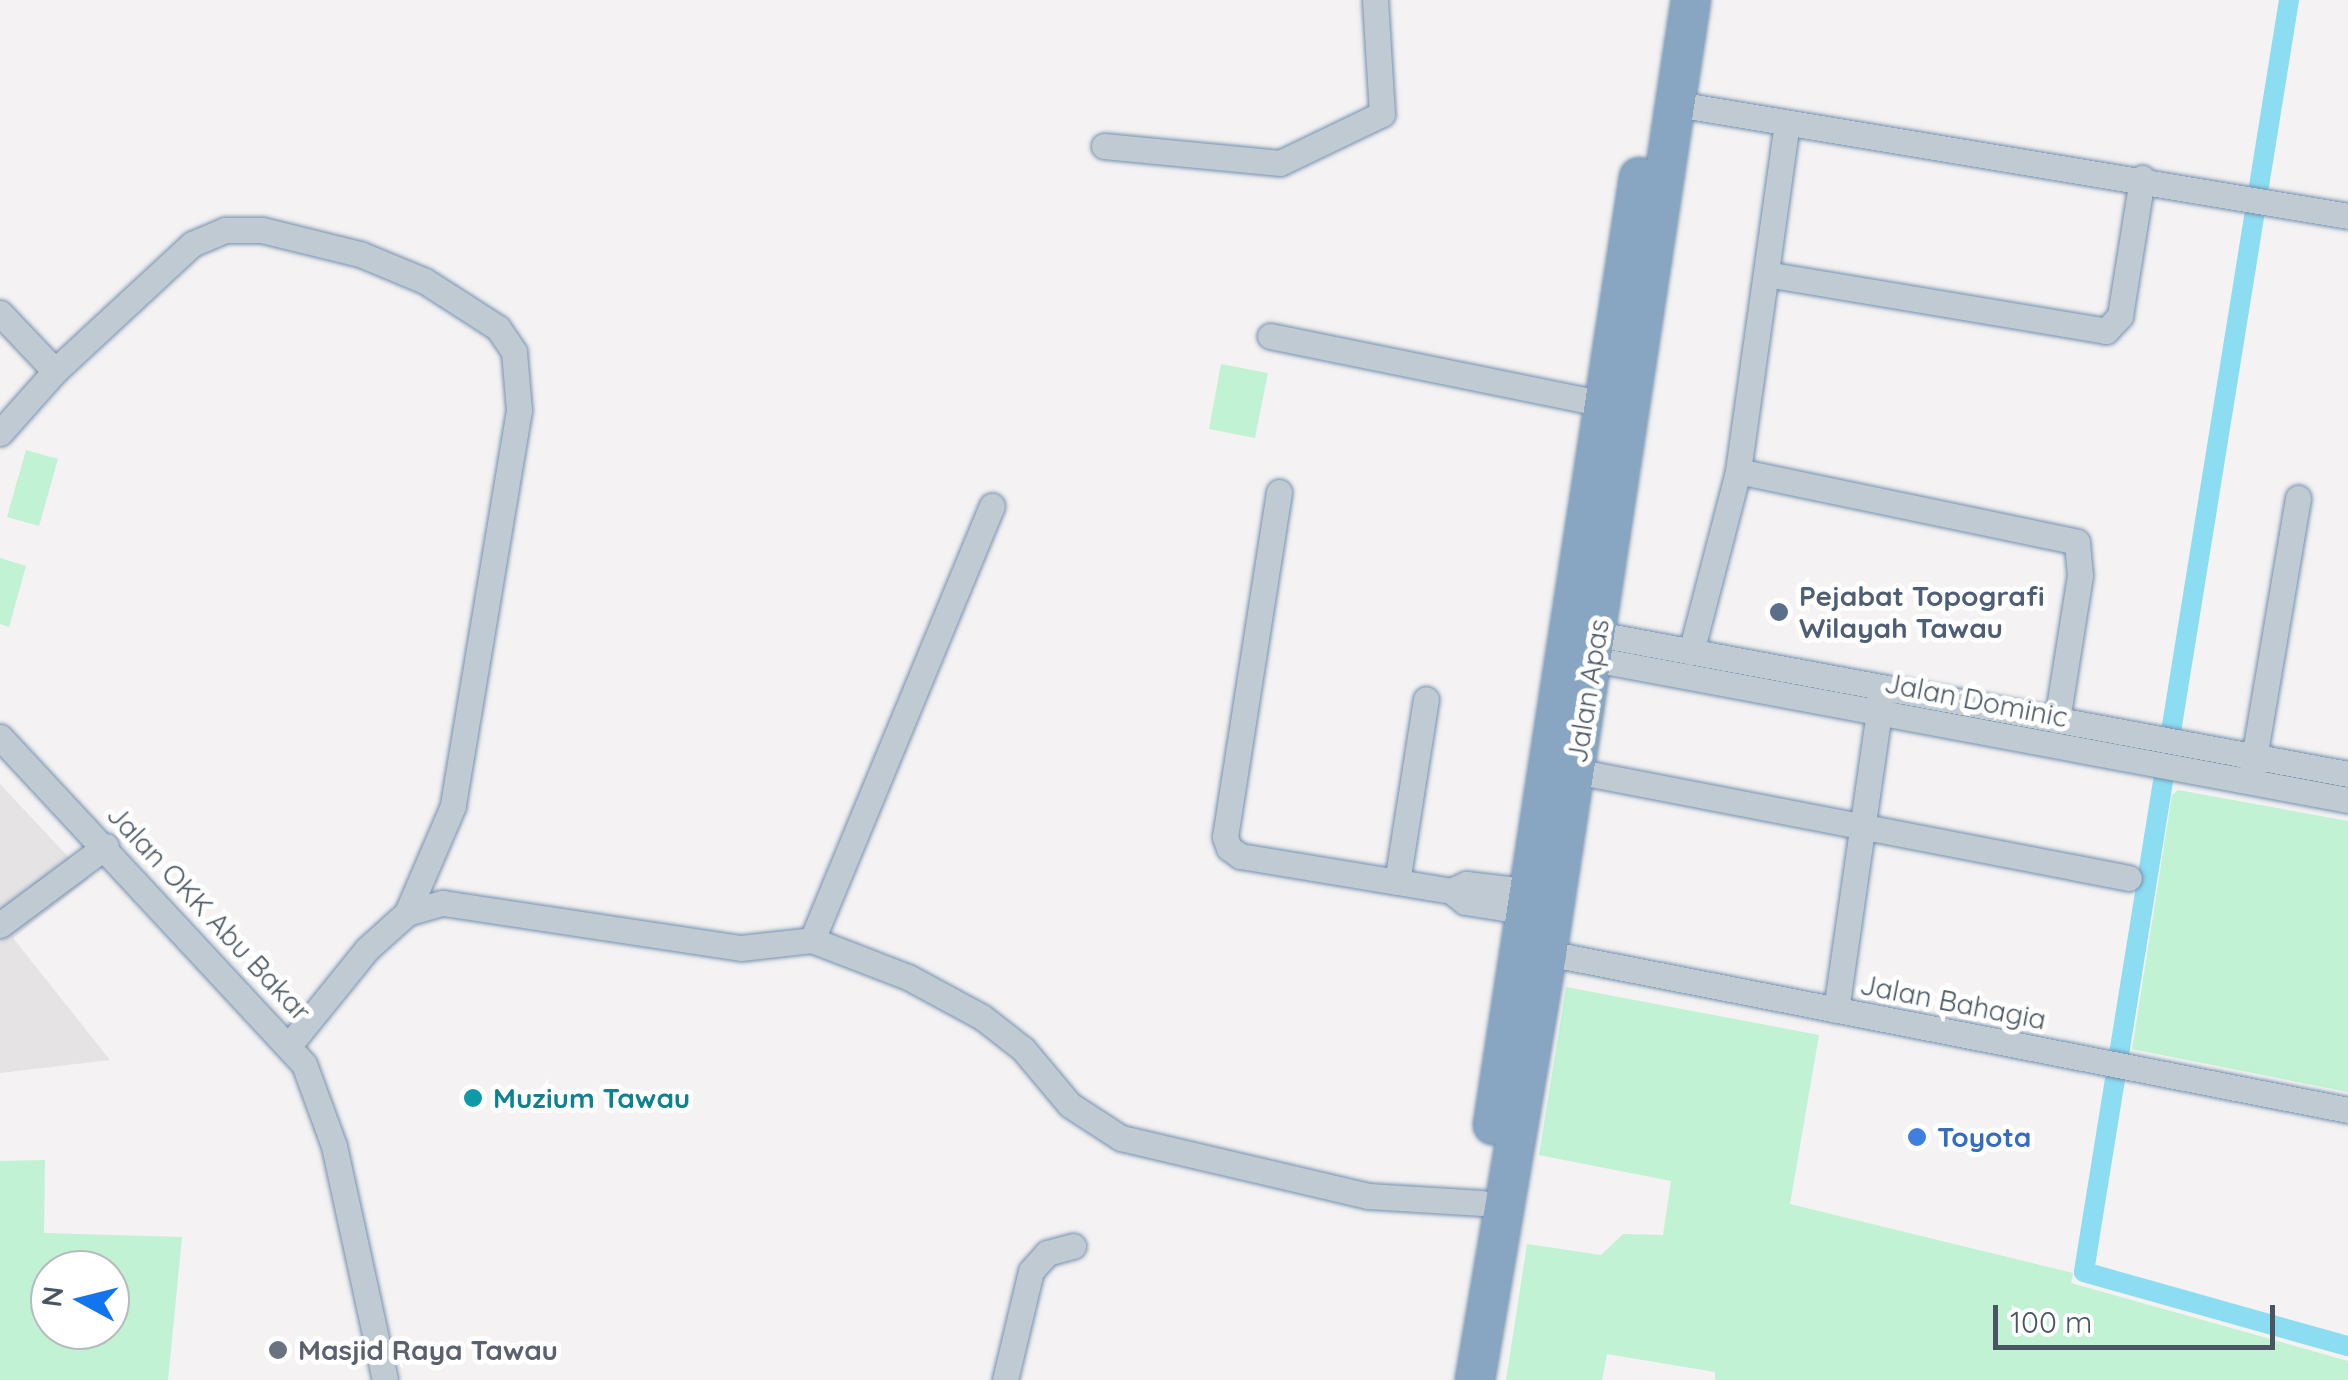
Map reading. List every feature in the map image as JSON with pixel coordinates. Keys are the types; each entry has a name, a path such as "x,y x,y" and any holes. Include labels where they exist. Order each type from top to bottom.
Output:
{"highway":[{"name":"Jalan Apas","path":"1475,1380 1575,772 1603,404 1666,0"},
{"name":"Jalan Apas","path":"1454,1380 1524,901 1583,653 1691,0"}],"street":[{"path":"1104,146 1280,163 1382,114 1376,0"},
{"path":"1676,104 2142,178 2348,216"},
{"path":"1691,652 1738,471 1787,123"},
{"path":"1766,274 2106,331 2120,316 2142,178"},
{"path":"0,433 55,371 192,244 226,230 262,230 360,254 425,281 498,328 514,352 519,410 454,806 407,913 367,948 291,1043"},
{"path":"0,313 55,371"},
{"path":"1270,336 1603,404"},
{"path":"1738,471 2077,542 2080,575 2057,720"},
{"path":"1280,492 1226,838 1240,856 1451,891 1465,902 1524,901"},
{"path":"2252,769 2298,498"},
{"path":"812,940 992,506"},
{"name":"Jalan Dominic","path":"1583,653 1691,652 1881,700 2057,720 2149,750"},
{"name":"Jalan Dominic","path":"1583,653 1881,700 2200,759 2252,769 2348,800"},
{"path":"1397,882 1426,699"},
{"path":"1836,1010 1881,700"},
{"name":"Jalan OKK Abu Bakar","path":"0,737 291,1043 325,1110 378,1328 385,1380"},
{"name":"Jalan Dominic","path":"2252,769 2348,774"},
{"path":"1575,772 2128,878"},
{"path":"0,925 106,846"},
{"path":"407,913 443,904 490,906 741,948 812,940 908,977 982,1017 1024,1049 1070,1106 1121,1138 1368,1196 1482,1203"},
{"name":"Jalan Bahagia","path":"1547,953 2348,1110"},
{"path":"1005,1380 1031,1271 1047,1252 1073,1246"},
{"name":"Jalan OKK Abu Bakar","path":"378,1328 399,1380"}],"shaded area":[{"path":"0,784 89,879 13,938 110,1060 0,1073"}],"green space":[{"path":"1221,364 1268,373 1255,438 1209,429"},
{"path":"26,450 58,459 39,526 7,517"},
{"path":"0,558 26,566 9,627 0,624"},
{"path":"2178,790 2348,821 2348,1092 2132,1049 2172,795"},
{"path":"1566,987 1819,1035 1790,1204 2073,1273 2071,1283 2348,1361 2348,1380 1715,1380 1715,1372 1607,1354 1602,1380 1506,1380 1527,1244 1601,1255 1623,1234 1663,1235 1671,1181 1539,1155"},
{"path":"45,1160 44,1233 182,1237 168,1380 0,1380 0,1161"}],"waterway":[{"path":"2289,0 2084,1272 2348,1346"}],"place":[{"name":"Pejabat Topografi Wilayah Tawau","path":"1779,612"},
{"name":"Muzium Tawau","path":"473,1098"},
{"name":"Toyota","path":"1917,1137"},
{"name":"Masjid Raya Tawau","path":"278,1350"}]}
